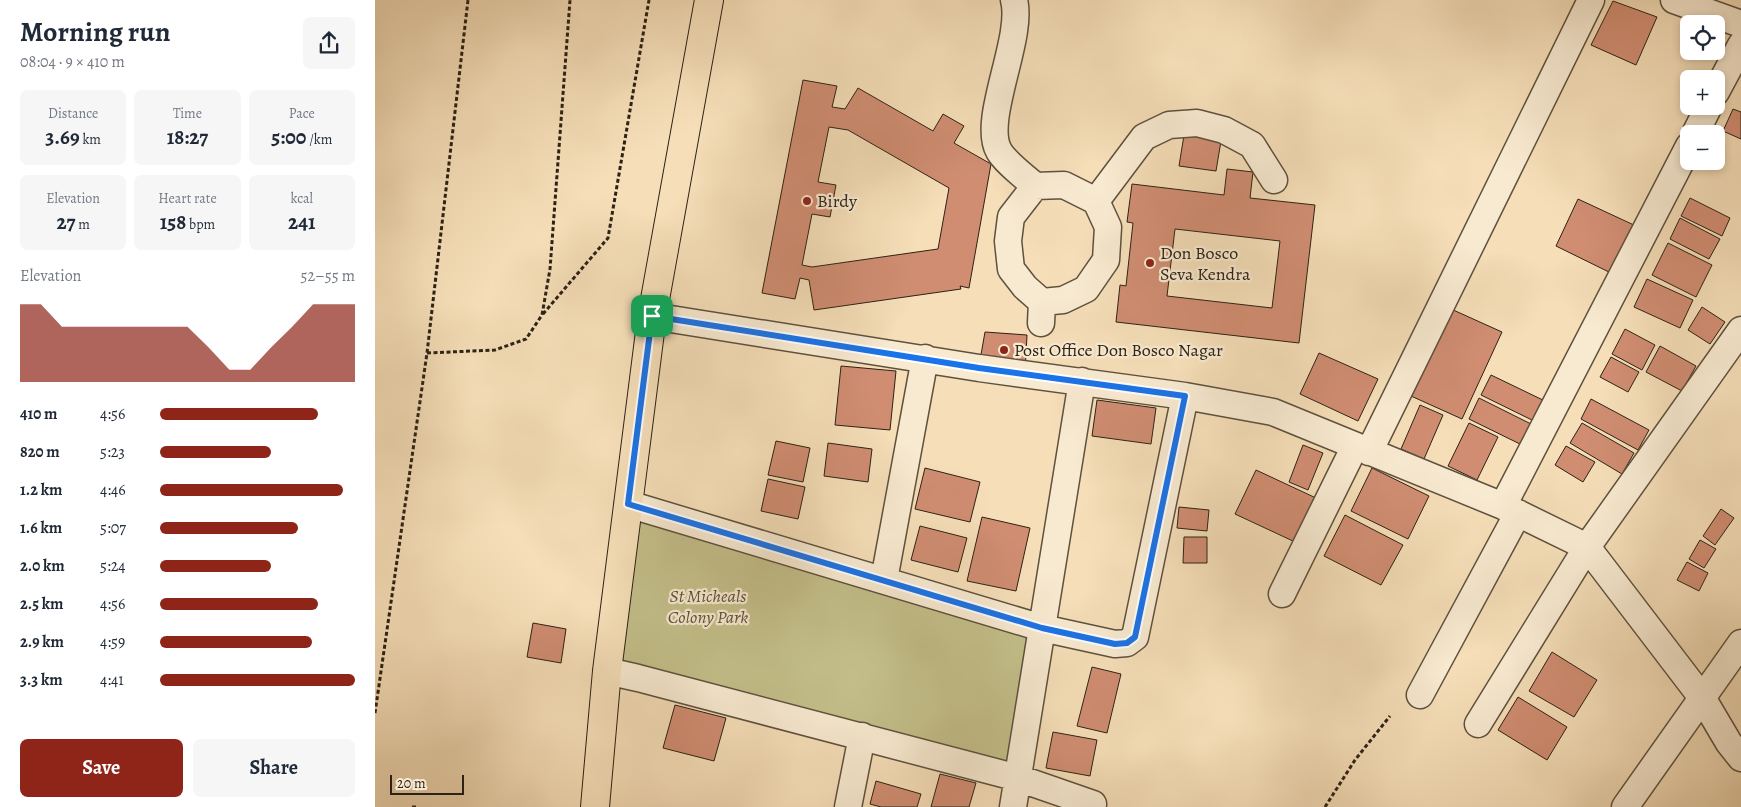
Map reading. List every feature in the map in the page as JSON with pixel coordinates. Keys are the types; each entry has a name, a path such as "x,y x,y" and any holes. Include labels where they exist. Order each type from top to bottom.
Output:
{"main road":[{"path":"595,807 607,671 652,316 709,0"}],"street":[{"path":"1014,0 1015,22 993,129 999,151 1035,186 1064,185 1096,202 1108,227 1106,260 1086,289 1042,312 1011,269 1008,241 1011,218 1035,186"},
{"path":"1282,594 1362,449 1591,0"},
{"path":"1674,0 1741,24"},
{"path":"1725,75 1741,45"},
{"path":"1096,202 1144,137 1169,125 1197,123 1224,130 1252,145 1275,180"},
{"path":"1420,695 1680,164"},
{"path":"652,316 979,368 1185,396 1273,412 1510,509 1587,547 1703,699 1729,743 1741,758"},
{"path":"1479,724 1587,547 1741,330"},
{"path":"884,580 925,358"},
{"path":"1013,807 1083,381"},
{"path":"628,504 1042,628 1115,644 1127,643 1135,637 1185,396"},
{"path":"1625,807 1741,643"},
{"path":"607,671 1018,778 1093,804"},
{"path":"848,807 862,736"}],"path":[{"path":"375,713 427,353 468,0"},
{"path":"542,314 550,269 570,0"},
{"path":"427,353 495,350 526,340 542,314 608,238 649,0"},
{"path":"1325,807 1355,760 1390,716"},
{"path":"412,807 417,807"}],"green space":[{"name":"St Micheals Colony Park","path":"643,502 1051,627 1028,777 615,668"}],"building":[{"path":"1613,1 1657,17 1636,65 1591,45"},
{"name":"Birdy","path":"803,80 837,86 832,107 845,109 858,88 933,131 943,114 964,126 954,143 991,164 969,288 960,286 961,289 814,310 809,280 800,278 795,299 762,293","holes":["829,127 848,130 949,188 938,249 812,267 802,265 812,214 830,217 836,185 818,182"]},
{"path":"1733,109 1741,112 1741,139 1725,132 1725,127"},
{"path":"1184,135 1221,141 1216,171 1179,166"},
{"name":"Don Bosco Seva Kendra","path":"1227,169 1253,172 1250,198 1315,205 1299,343 1116,322 1120,285 1126,286 1133,223 1127,222 1132,184 1224,195","holes":["1175,229 1280,241 1272,308 1167,296"]},
{"path":"1690,198 1730,218 1722,236 1681,216"},
{"path":"1578,199 1636,226 1613,274 1556,246"},
{"path":"1680,218 1720,239 1709,259 1670,239"},
{"path":"1668,243 1712,265 1696,297 1652,275"},
{"path":"1647,279 1693,300 1680,328 1634,307"},
{"path":"1702,307 1725,322 1710,344 1688,330"},
{"path":"1451,309 1502,332 1462,419 1411,396"},
{"path":"1625,329 1655,345 1642,370 1612,354"},
{"name":"Post Office Don Bosco Nagar","path":"985,332 1027,335 1025,373 979,366"},
{"path":"1660,346 1696,366 1682,391 1646,372"},
{"path":"1319,353 1378,379 1358,421 1300,394"},
{"path":"1611,357 1639,372 1628,392 1600,377"},
{"path":"841,366 896,371 890,430 835,425"},
{"path":"1491,375 1547,402 1536,422 1481,395"},
{"path":"1479,398 1533,425 1522,445 1469,419"},
{"path":"1591,399 1649,430 1638,450 1581,419"},
{"path":"1097,400 1156,408 1151,444 1092,436"},
{"path":"1420,405 1443,415 1424,459 1401,449"},
{"path":"1469,423 1498,437 1477,480 1448,466"},
{"path":"1582,423 1634,453 1622,474 1570,443"},
{"path":"776,441 810,448 803,482 768,475"},
{"path":"828,443 872,449 868,482 824,476"},
{"path":"1303,445 1323,453 1308,490 1289,482"},
{"path":"1566,446 1595,462 1583,482 1555,465"},
{"path":"925,468 980,482 970,522 915,509"},
{"path":"1372,468 1429,496 1408,539 1351,511"},
{"path":"1256,470 1316,498 1295,542 1235,514"},
{"path":"768,479 805,487 798,519 761,511"},
{"path":"1179,507 1209,510 1207,531 1177,528"},
{"path":"1721,509 1734,518 1715,545 1703,536"},
{"path":"1345,515 1403,545 1381,585 1324,556"},
{"path":"982,517 1030,528 1016,591 967,581"},
{"path":"920,526 967,538 958,572 911,560"},
{"path":"1184,537 1207,537 1207,563 1183,563"},
{"path":"1700,540 1716,549 1704,568 1689,559"},
{"path":"1687,562 1708,573 1699,591 1677,580"},
{"path":"533,623 566,629 561,663 527,657"},
{"path":"1552,652 1597,680 1574,717 1529,691"},
{"path":"1092,667 1121,674 1107,733 1077,726"},
{"path":"1518,697 1567,727 1547,760 1498,730"},
{"path":"675,705 726,718 714,761 663,748"},
{"path":"1053,732 1097,740 1090,776 1046,768"},
{"path":"940,774 976,783 969,807 931,807"},
{"path":"876,781 921,794 917,807 881,807 870,804"}],"place":[{"name":"Birdy","path":"807,201"},
{"name":"Don Bosco Seva Kendra","path":"1150,263"},
{"name":"Post Office Don Bosco Nagar","path":"1004,350"}],"route":[{"path":"652,316 1025,375 1083,381 1185,396 1135,637 1127,643 1115,644 1042,628 691,521 628,504 652,316"}]}
